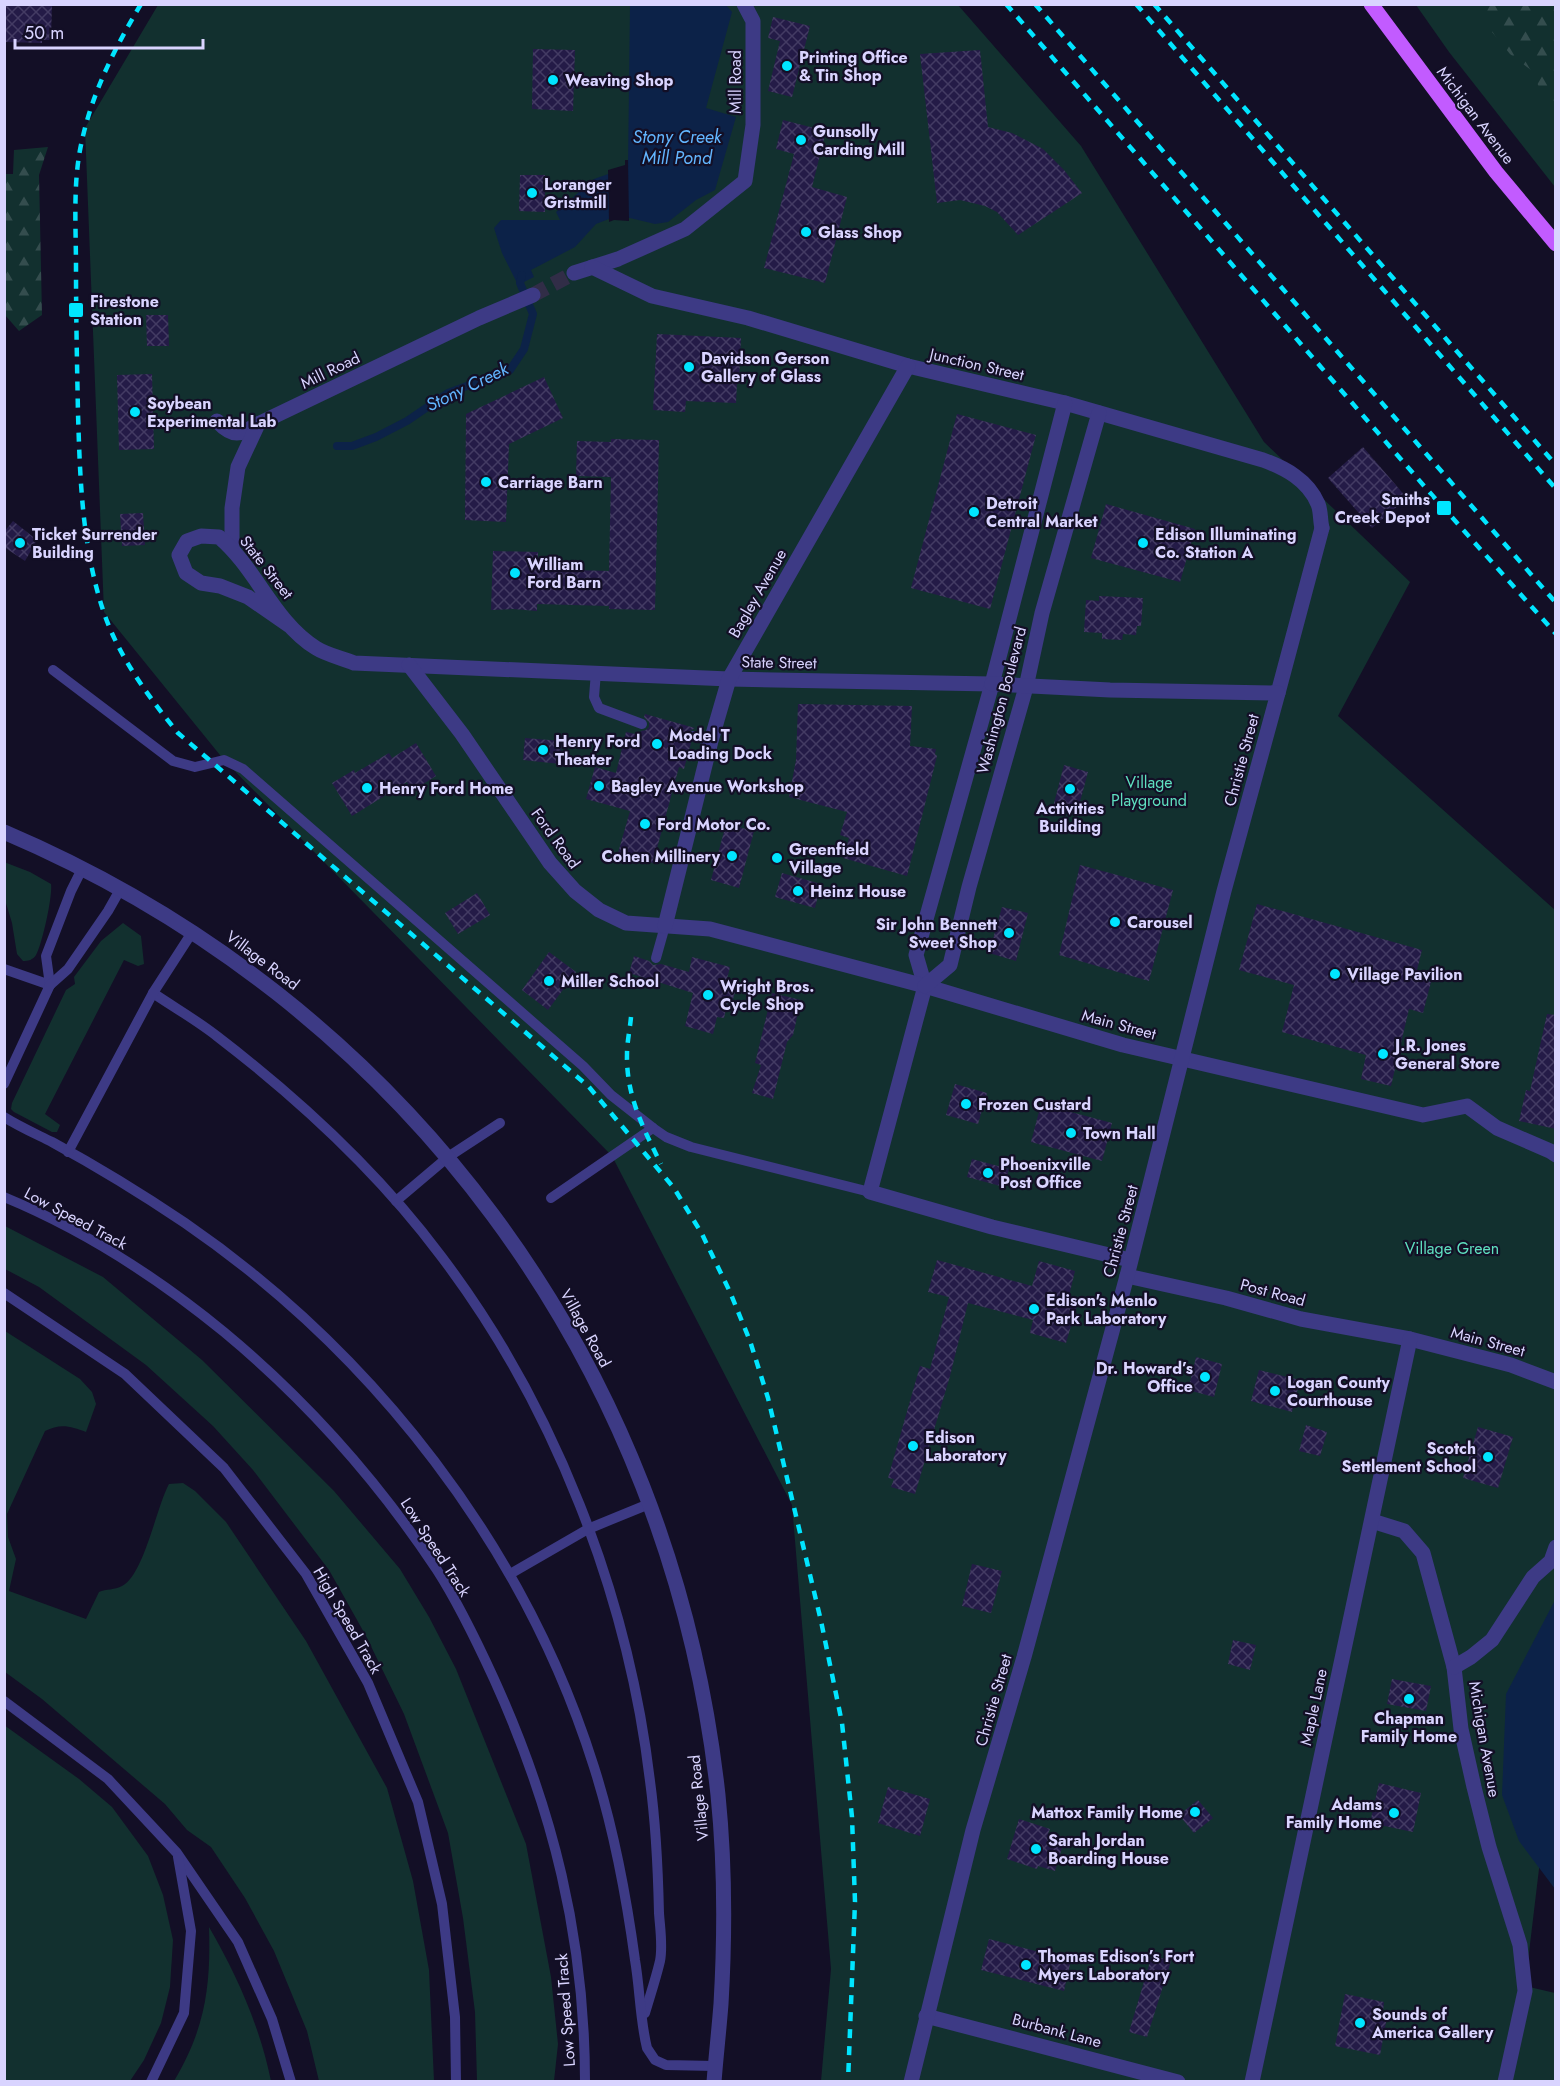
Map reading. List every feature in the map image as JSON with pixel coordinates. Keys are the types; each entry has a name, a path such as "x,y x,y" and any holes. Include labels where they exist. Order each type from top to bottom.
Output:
{"main road":[{"name":"Michigan Avenue","path":"1371,4 1496,171 1556,244"}],"street":[{"name":"Mill Road","path":"574,273 618,259 685,229 745,181 753,125 753,21 744,4"},
{"name":"Junction Street","path":"592,267 652,296 748,318 908,366 1065,403 1286,468 1306,485 1318,504 1322,528"},
{"name":"Mill Road","path":"218,422 226,430 235,434 244,433 258,424 479,318 528,297"},
{"name":"Bagley Avenue","path":"665,926 711,741 729,679 908,366"},
{"name":"Washington Boulevard","path":"1065,403 992,684 916,955 925,986 950,965 969,887 1026,687 1042,613 1099,413"},
{"path":"232,548 232,508 238,467 258,424"},
{"name":"Christie Street","path":"911,2082 973,1830 1024,1657 1127,1276 1224,891 1322,528"},
{"name":"State Street","path":"290,626 244,561 219,537 201,536 187,541 179,555 186,573 201,583 220,586 248,597 290,626 316,649 354,663 729,679 1278,693"},
{"name":"Ford Road","path":"410,665 462,734 550,863 575,891 599,910 626,923 665,926"},
{"name":"Village Road","path":"4,832 83,867 193,931 242,965 328,1036 376,1079 421,1125 448,1157 508,1235 573,1338 614,1422 649,1504 669,1560 687,1623 703,1694 718,1796 724,1914 721,1999 714,2074"},
{"name":"Main Street","path":"665,926 710,929 925,986 1123,1045 1423,1115 1467,1106 1497,1128 1556,1155"},
{"path":"925,986 870,1192 992,1227 1130,1260"},
{"name":"Post Road","path":"1127,1276 1226,1298 1301,1319 1410,1339"},
{"name":"Main Street","path":"1410,1339 1511,1365 1556,1382"},
{"name":"Maple Lane","path":"1252,2082 1410,1339"},
{"name":"Michigan Avenue","path":"1372,1521 1404,1532 1423,1552 1454,1667 1461,1729 1474,1787 1489,1847 1520,1945 1525,1991 1505,2082"},
{"path":"1454,1667 1492,1641 1533,1577 1551,1561 1556,1547"},
{"name":"Burbank Lane","path":"926,2016 1178,2082"}],"lane":[{"path":"53,670 173,761 195,767 224,760 243,769 583,1066 611,1095 666,1137 691,1147 870,1192"},
{"path":"596,672 594,697 599,708 642,724"},
{"path":"693,736 711,741"},
{"path":"50,985 46,956 71,891 83,867"},
{"path":"4,1084 50,985 68,969 121,888"},
{"path":"656,958 665,926"},
{"path":"68,1152 153,993 193,931"},
{"path":"4,969 50,985"},
{"path":"153,993 217,1036 279,1087 337,1139 396,1202 441,1256 484,1320 523,1384 557,1451 588,1529 615,1608 634,1678 647,1750 655,1822 660,1958 643,2019"},
{"path":"4,1118 130,1186 187,1225 292,1307 349,1362 430,1456 510,1574 545,1641 571,1703 594,1766 612,1832 626,1897 647,2048 655,2060 666,2065 714,2074"},
{"path":"396,1202 448,1157 500,1123"},
{"path":"551,1198 652,1128"},
{"name":"Low Speed Track","path":"4,1197 98,1244 178,1295 256,1359 325,1428 390,1503 439,1572 480,1647 512,1719 541,1794 563,1873 578,1958 585,2082"},
{"name":"High Speed Track","path":"4,1293 125,1374 224,1468 306,1574 368,1683 418,1802 442,1904 455,2017 456,2082"},
{"path":"510,1574 588,1529 649,1504"},
{"path":"4,1701 108,1779 177,1853 238,1942 272,2019 291,2082"},
{"path":"151,2082 184,2013 191,1931 177,1853"}],"green space":[{"path":"158,5 958,5 1081,146 1264,442 1410,582 1338,716 1555,910 1556,1727 1525,1986 1555,1993 1555,2081 821,2081 831,1969 792,1505 612,1156 224,760 104,612 85,128"},
{"path":"1416,5 1555,5 1555,187 1449,52"},
{"path":"1470,5 1555,5 1555,121 1531,70 1510,54"},
{"path":"48,147 39,175 42,315 19,331 5,315 5,174 13,174 14,150"},
{"path":"4,862 30,872 51,884 49,909 41,941 36,955 29,960 23,961 17,954 12,923 5,900"},
{"path":"123,923 141,936 144,964 138,966 124,960 45,1114 60,1125 57,1132 52,1132 14,1112 11,1109 12,1103 66,990 75,984 74,977 101,941"},
{"path":"5,1226 103,1277 202,1360 334,1491 400,1569 429,1617 456,1669 526,1844 551,1977 558,2044 554,2081 477,2081 475,2012 463,1918 448,1833 404,1714 366,1636 329,1570 253,1470 213,1426 146,1365 39,1287 5,1269"},
{"path":"5,1331 80,1379 92,1392 96,1404 86,1432 66,1426 45,1431 7,1514 8,1537 16,1559 9,1591 86,1619 99,1592 122,1586 137,1569 169,1484 183,1483 195,1491 226,1522 306,1641 387,1788 413,1881 429,1970 434,2081 319,2081 307,2031 274,1951 245,1898 211,1847 187,1830 165,1804 42,1699 5,1672"},
{"path":"4,1725 79,1779 112,1807 148,1856 163,1895 173,1940 170,1987 161,2023 144,2060 130,2081 5,2081"},
{"path":"209,1927 229,1964 254,2021 271,2081 174,2081 193,2043 204,2007 209,1969"}],"water":[{"name":"Stony Creek Mill Pond","path":"630,5 726,5 732,12 706,108 736,117 715,190 696,200 668,222 655,224 614,217 596,224 575,247 531,270 534,277 518,285 502,253 494,228 501,220 560,220 556,212 594,179 628,167"},
{"path":"1555,1600 1555,1889 1519,1841 1502,1795 1506,1694"}],"pier":[{"path":"625,160 628,160 629,221 609,222 608,170 625,165"}],"building":[{"path":"4,4 52,4 51,40 42,40 42,43 5,42"},
{"name":"Printing Office & Tin Shop","path":"773,17 810,26 792,97 768,91 780,41 768,38"},
{"name":"Weaving Shop","path":"533,49 575,50 573,111 532,109"},
{"path":"980,50 988,127 1012,133 1043,149 1082,193 1018,235 997,212 985,206 960,200 937,203 920,54"},
{"name":"Glass Shop","path":"783,120 826,131 812,187 847,197 825,283 764,268 794,154 776,149"},
{"name":"Loranger Gristmill","path":"520,175 545,175 545,212 519,211"},
{"path":"146,315 168,315 169,346 147,346"},
{"path":"657,334 741,338 736,403 686,401 685,412 653,410"},
{"name":"Soybean Experimental Lab","path":"152,374 154,449 119,450 117,375"},
{"name":"Carriage Barn","path":"544,377 563,418 509,444 506,522 465,520 466,414"},
{"name":"Detroit Central Market","path":"957,414 1036,435 990,609 911,588"},
{"path":"611,439 659,440 655,610 537,604 537,611 491,610 493,551 538,552 538,569 609,571 611,477 576,476 577,441 611,442"},
{"name":"Smiths Creek Depot","path":"1363,447 1407,498 1372,528 1328,478"},
{"name":"Edison Illuminating Co. Station A","path":"1106,504 1195,529 1180,582 1091,558"},
{"path":"143,513 145,545 122,546 120,514"},
{"name":"Ticket Surrender Building","path":"13,521 37,540 25,561 4,547 4,532"},
{"path":"1099,596 1143,598 1141,626 1137,626 1136,635 1123,634 1122,640 1102,639 1102,633 1084,632 1086,600 1099,601"},
{"path":"798,704 912,706 910,746 936,749 937,756 907,876 843,858 849,838 840,835 847,812 789,797 796,760"},
{"path":"645,714 695,728 686,733 686,738 691,743 684,769 679,767 653,863 618,853 630,811 586,799 595,767 616,773 626,732 640,735 641,731 649,727 649,722 644,717"},
{"name":"Henry Ford Theater","path":"525,738 562,741 560,764 523,760"},
{"name":"Henry Ford Home","path":"416,743 436,776 412,791 407,782 352,816 332,783 354,770 355,773 389,753 392,758"},
{"name":"Activities Building","path":"1064,765 1088,772 1077,813 1053,807"},
{"name":"Cohen Millinery","path":"726,824 754,831 739,888 711,880"},
{"name":"Carousel","path":"1080,865 1173,890 1149,981 1059,955"},
{"name":"Heinz House","path":"782,873 821,884 815,908 775,897"},
{"path":"477,893 490,915 458,934 445,913"},
{"name":"Village Pavilion","path":"1257,904 1422,950 1415,978 1431,982 1423,1013 1409,1009 1391,1086 1361,1079 1366,1055 1282,1032 1294,985 1239,970"},
{"name":"Sir John Bennett Sweet Shop","path":"1002,907 1028,913 1016,961 989,953"},
{"name":"Miller School","path":"549,952 576,972 548,1010 522,990"},
{"name":"Wright Bros. Cycle Shop","path":"634,956 649,961 653,965 661,964 689,972 692,957 730,967 726,983 737,986 732,1002 728,1001 724,1018 717,1017 713,1034 685,1026 693,993 629,973"},
{"path":"772,993 801,1000 793,1035 787,1042 773,1099 752,1093 761,1065 755,1063"},
{"path":"1547,1014 1556,1015 1556,1129 1519,1121 1526,1090 1530,1091"},
{"name":"Frozen Custard","path":"955,1084 987,1093 978,1124 946,1115"},
{"name":"Town Hall","path":"1041,1104 1112,1123 1102,1161 1031,1142"},
{"name":"Phoenixville Post Office","path":"972,1159 1009,1169 1004,1187 967,1177"},
{"path":"937,1260 1032,1286 1039,1261 1075,1271 1069,1296 1079,1299 1066,1343 1030,1333 1033,1320 968,1303 950,1376 915,1494 891,1487 894,1479 888,1478 920,1366 930,1369 949,1297 928,1292"},
{"name":"Dr. Howard’s Office","path":"1196,1357 1222,1364 1214,1397 1188,1390"},
{"name":"Logan County Courthouse","path":"1259,1370 1300,1380 1292,1412 1251,1401"},
{"path":"1306,1425 1327,1432 1320,1456 1299,1451"},
{"name":"Scotch Settlement School","path":"1478,1427 1513,1437 1498,1488 1463,1478"},
{"path":"972,1564 1002,1571 991,1613 962,1606"},
{"path":"1233,1640 1256,1645 1250,1670 1228,1664"},
{"name":"Chapman Family Home","path":"1392,1679 1431,1686 1426,1711 1387,1704"},
{"name":"Adams Family Home","path":"1379,1783 1421,1793 1413,1832 1370,1823"},
{"path":"888,1787 930,1799 920,1836 878,1823"},
{"name":"Mattox Family Home","path":"1198,1800 1213,1818 1194,1833 1179,1815"},
{"name":"Sarah Jordan Boarding House","path":"1019,1819 1050,1829 1048,1834 1065,1838 1055,1871 1038,1866 1037,1869 1007,1859"},
{"name":"Thomas Edison’s Fort Myers Laboratory","path":"989,1939 1071,1960 1064,1991 981,1970"},
{"path":"1152,1955 1171,1961 1147,2037 1129,2032"},
{"name":"Sounds of America Gallery","path":"1345,1994 1384,2002 1383,2011 1388,2012 1380,2055 1335,2046"}],"waterway":[{"name":"Stony Creek","path":"337,446 352,446 376,437 407,421 448,393 510,370 524,349 533,314 520,283 522,275"}],"tunnel":[{"path":"533,295 574,273"}],"railway":[{"path":"141,4 121,39 96,93 84,130 76,179 81,487 86,537 103,610 125,659 178,733 589,1087 674,1188 702,1234 730,1292 750,1341 768,1398 821,1621 842,1723 852,1817 855,1902 848,2082"},
{"path":"1006,4 1425,487 1556,634"},
{"path":"1035,4 1556,603"},
{"path":"1136,4 1556,489"},
{"path":"1154,4 1556,465"},
{"path":"631,1017 627,1045 629,1083 642,1124 661,1164"}],"place":[{"name":"Printing Office & Tin Shop","path":"787,66"},
{"name":"Weaving Shop","path":"553,80"},
{"name":"Gunsolly Carding Mill","path":"801,140"},
{"name":"Loranger Gristmill","path":"532,193"},
{"name":"Glass Shop","path":"806,232"},
{"name":"Firestone Station","path":"76,310"},
{"name":"Davidson Gerson Gallery of Glass","path":"689,367"},
{"name":"Soybean Experimental Lab","path":"135,412"},
{"name":"Carriage Barn","path":"486,482"},
{"name":"Smiths Creek Depot","path":"1444,508"},
{"name":"Detroit Central Market","path":"974,512"},
{"name":"Ticket Surrender Building","path":"20,543"},
{"name":"Edison Illuminating Co. Station A","path":"1143,543"},
{"name":"William Ford Barn","path":"515,573"},
{"name":"Model T Loading Dock","path":"657,744"},
{"name":"Henry Ford Theater","path":"543,750"},
{"name":"Bagley Avenue Workshop","path":"599,786"},
{"name":"Henry Ford Home","path":"367,788"},
{"name":"Activities Building","path":"1070,789"},
{"name":"Ford Motor Co.","path":"645,824"},
{"name":"Cohen Millinery","path":"732,856"},
{"name":"Greenfield Village","path":"777,858"},
{"name":"Heinz House","path":"798,891"},
{"name":"Carousel","path":"1115,922"},
{"name":"Sir John Bennett Sweet Shop","path":"1009,933"},
{"name":"Village Pavilion","path":"1335,974"},
{"name":"Miller School","path":"549,981"},
{"name":"Wright Bros. Cycle Shop","path":"708,995"},
{"name":"J.R. Jones General Store","path":"1383,1054"},
{"name":"Frozen Custard","path":"966,1104"},
{"name":"Town Hall","path":"1071,1133"},
{"name":"Phoenixville Post Office","path":"988,1173"},
{"name":"Edison's Menlo Park Laboratory","path":"1034,1309"},
{"name":"Dr. Howard’s Office","path":"1205,1377"},
{"name":"Logan County Courthouse","path":"1275,1391"},
{"name":"Edison Laboratory","path":"913,1446"},
{"name":"Scotch Settlement School","path":"1488,1457"},
{"name":"Chapman Family Home","path":"1409,1699"},
{"name":"Mattox Family Home","path":"1195,1812"},
{"name":"Adams Family Home","path":"1394,1813"},
{"name":"Sarah Jordan Boarding House","path":"1036,1849"},
{"name":"Thomas Edison’s Fort Myers Laboratory","path":"1026,1965"},
{"name":"Sounds of America Gallery","path":"1360,2023"}],"park label":[{"name":"Village Playground","path":"1149,791"},
{"name":"Village Green","path":"1452,1248"}]}
